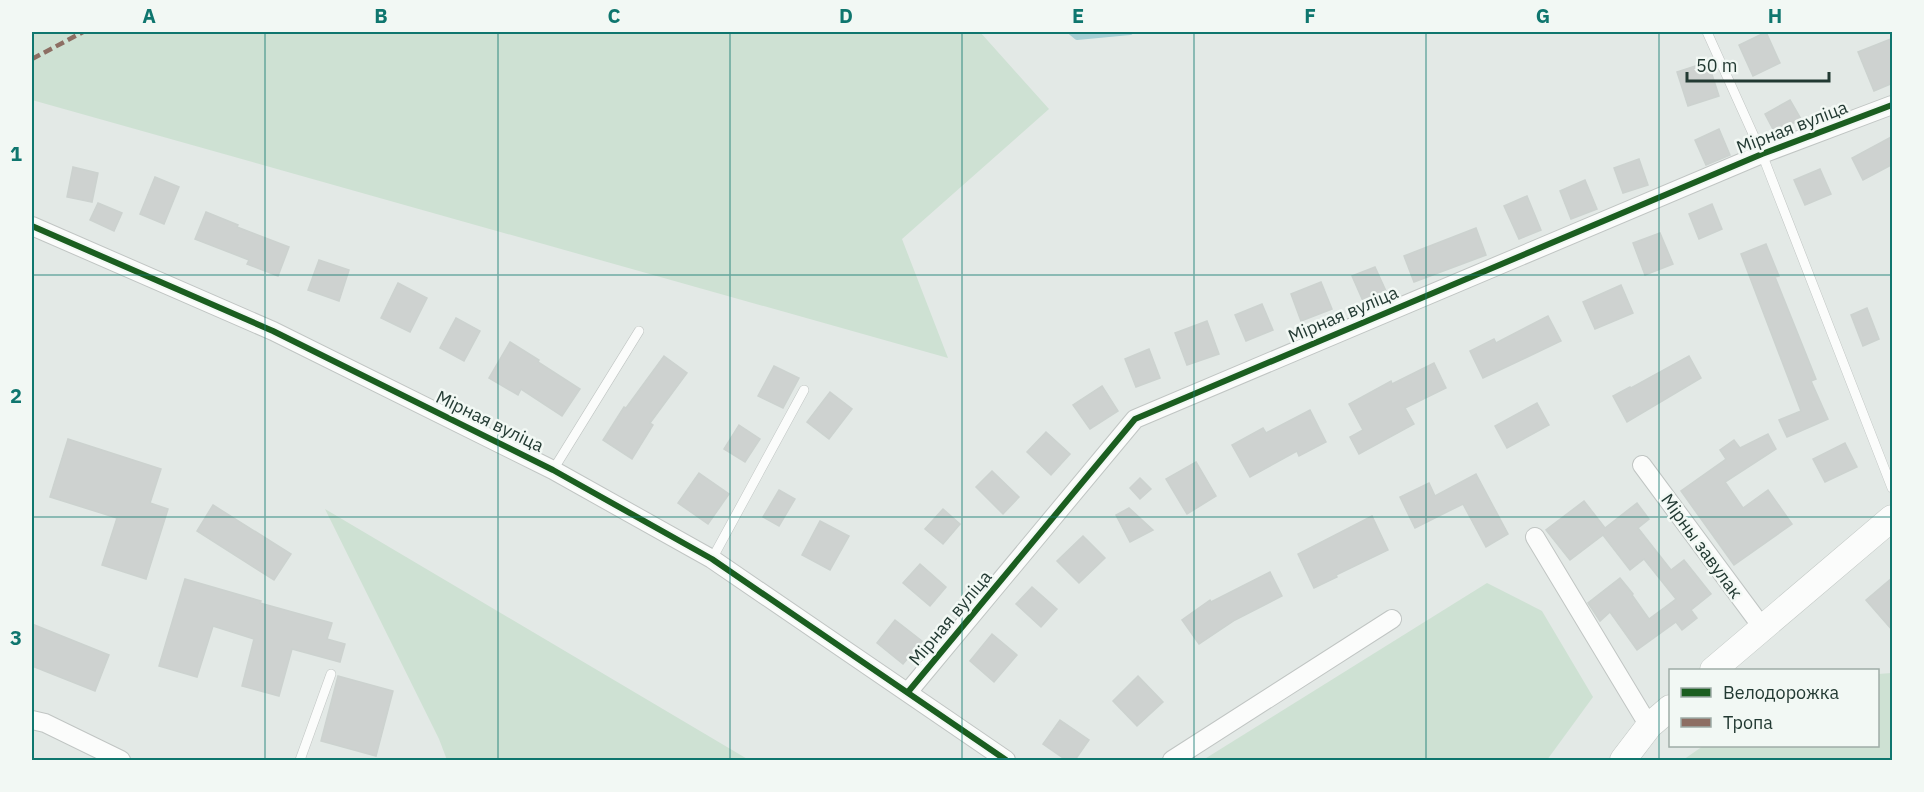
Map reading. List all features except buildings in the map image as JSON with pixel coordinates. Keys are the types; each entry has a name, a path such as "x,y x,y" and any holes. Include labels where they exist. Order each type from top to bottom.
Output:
{"main road":[{"path":"1714,669 1762,627 1891,524"},
{"path":"1623,760 1649,726 1669,710"}],"street":[{"name":"Мірная вуліца","path":"908,692 1135,419 1762,154 1893,105"},
{"name":"Мірная вуліца","path":"32,226 273,331 553,470 712,559 1006,760"},
{"name":"Мірны завулак","path":"1642,465 1762,627"},
{"path":"1535,537 1649,726"},
{"path":"1172,760 1392,619"},
{"path":"32,720 45,723 121,760"}],"lane":[{"path":"1707,32 1762,154 1893,488"},
{"path":"553,470 639,331"},
{"path":"712,559 804,390"},
{"path":"300,760 331,674"}],"green space":[{"path":"32,32 980,32 1049,109 902,239 948,358 32,100"},
{"path":"325,509 749,760 447,760 439,739"},
{"path":"1487,583 1542,611 1593,697 1547,760 1203,760"},
{"path":"1892,673 1892,760 1683,760 1702,747 1879,747 1879,674"}],"waterway":[{"path":"1071,32 1077,37 1130,32"}],"marked path":[{"path":"32,59 83,32"}],"cycle path":[{"path":"908,692 1135,419 1762,154 1892,105"},
{"path":"32,226 273,331 553,470 712,559 1006,760"}]}
